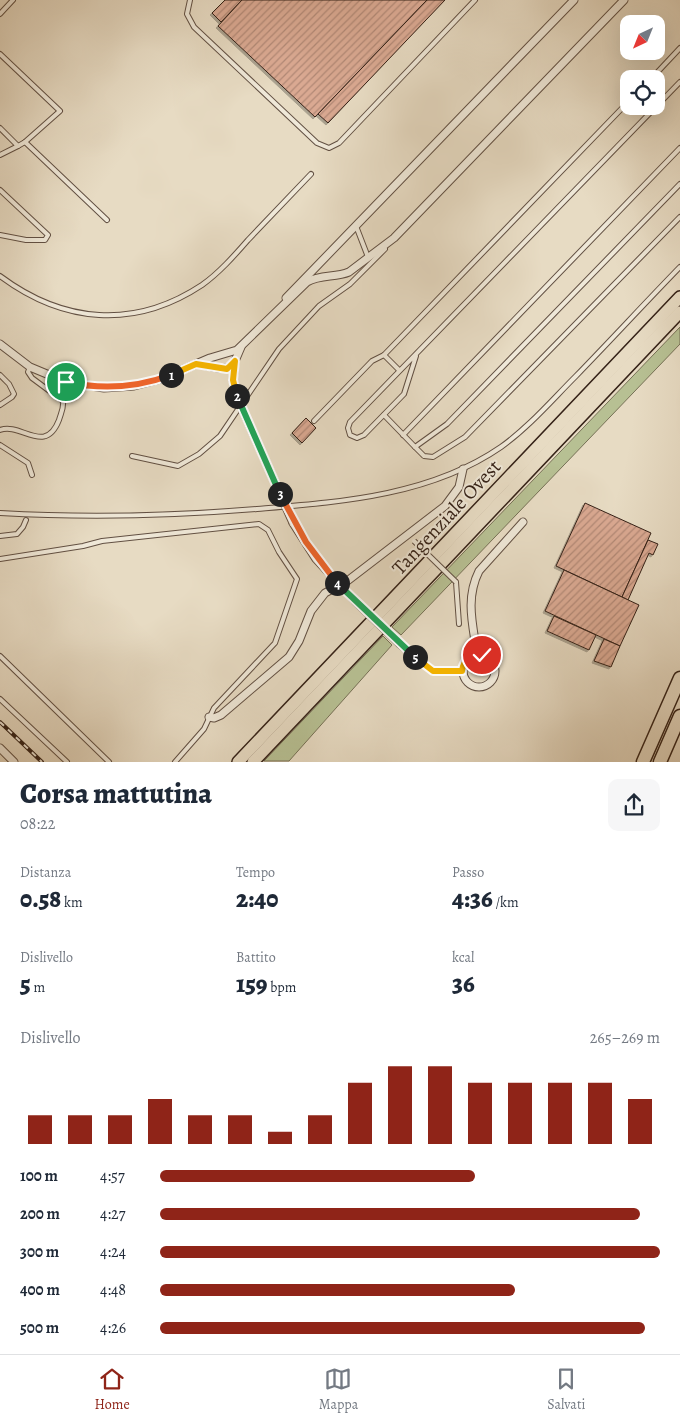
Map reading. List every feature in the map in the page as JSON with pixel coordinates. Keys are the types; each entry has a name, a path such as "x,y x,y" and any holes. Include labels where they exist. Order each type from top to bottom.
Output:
{"highway":[{"name":"Tangenziale Ovest","path":"238,762 680,297"},
{"name":"Tangenziale Ovest","path":"253,762 678,314"},
{"path":"643,762 680,678"},
{"path":"660,762 680,716"}],"street":[{"path":"282,304 290,292 574,0"},
{"path":"0,344 30,367 66,382 117,388 148,383 234,351 282,304 312,279 342,275 369,261 394,238 624,0"},
{"path":"208,361 224,369 230,368 243,344"},
{"path":"235,361 233,380 238,399 293,522 316,559 354,600 400,644 433,671 462,671"},
{"path":"209,717 214,718 221,715 282,664 296,646 312,611 326,592 340,585 452,499 462,481 463,469"},
{"path":"478,654 470,611 470,595 475,579 479,571 523,522"},
{"path":"478,654 486,656 493,662 495,670 490,683 482,687 473,686 466,681 462,671 466,660 478,654"},
{"path":"0,748 14,762"}],"lane":[{"path":"0,14 13,0"},
{"path":"190,0 187,14 194,27 317,143 326,148 339,143 475,0"},
{"path":"659,70 680,48"},
{"path":"0,54 60,111 25,142 0,155"},
{"path":"416,356 404,394 361,437 354,437 348,432 350,422 680,82"},
{"path":"314,421 372,361 384,355 620,111"},
{"path":"0,128 18,146"},
{"path":"25,142 107,220"},
{"path":"404,435 680,148"},
{"path":"0,276 32,298 75,312 107,316 154,308 185,294 212,277 311,174"},
{"path":"414,446 458,415 680,184"},
{"path":"0,190 48,236 45,240 0,236"},
{"path":"384,415 423,455 433,457 465,437 680,217"},
{"path":"132,456 178,466 210,446 232,420 279,349 319,306 350,284 369,261 356,225"},
{"path":"0,513 71,517 155,516 296,506 402,490 463,469 501,447 532,422 680,268"},
{"path":"384,355 399,370"},
{"path":"0,430 8,428 41,437 48,434 56,426 63,409 63,401 32,378 28,372 30,367"},
{"path":"0,375 9,384 14,394 0,405"},
{"path":"0,445 28,463 32,475"},
{"path":"0,536 17,534 26,520"},
{"path":"0,559 83,546 102,541 250,524 264,526 278,552 296,576 296,585 288,602 281,631 275,644 214,708 204,729 175,762"},
{"path":"408,534 456,582 459,624"},
{"path":"0,656 109,762"},
{"path":"0,699 67,762"}],"green space":[{"path":"680,327 680,344 401,635 392,627"},
{"path":"383,636 392,645 289,761 264,761"}],"building":[{"path":"225,0 242,0 221,22 212,13"},
{"path":"242,0 427,0 315,117 218,26"},
{"path":"427,0 445,0 328,123 318,114"},
{"path":"306,418 316,428 302,443 292,433"},
{"path":"585,503 651,533 622,597 556,566"},
{"path":"648,540 658,544 653,555 649,553 628,600 622,597"},
{"path":"564,570 639,605 620,646 545,611"},
{"path":"554,616 596,635 589,650 547,631"},
{"path":"604,639 620,646 611,667 594,661"}],"railway":[{"path":"0,722 42,762"}],"route":[{"path":"66,382 104,388 134,386 148,383 196,364 206,364 224,369 230,368 235,361 233,380 238,399 284,504 316,559 354,600 400,644 433,671 462,671 469,657 478,654 482,655"}]}
